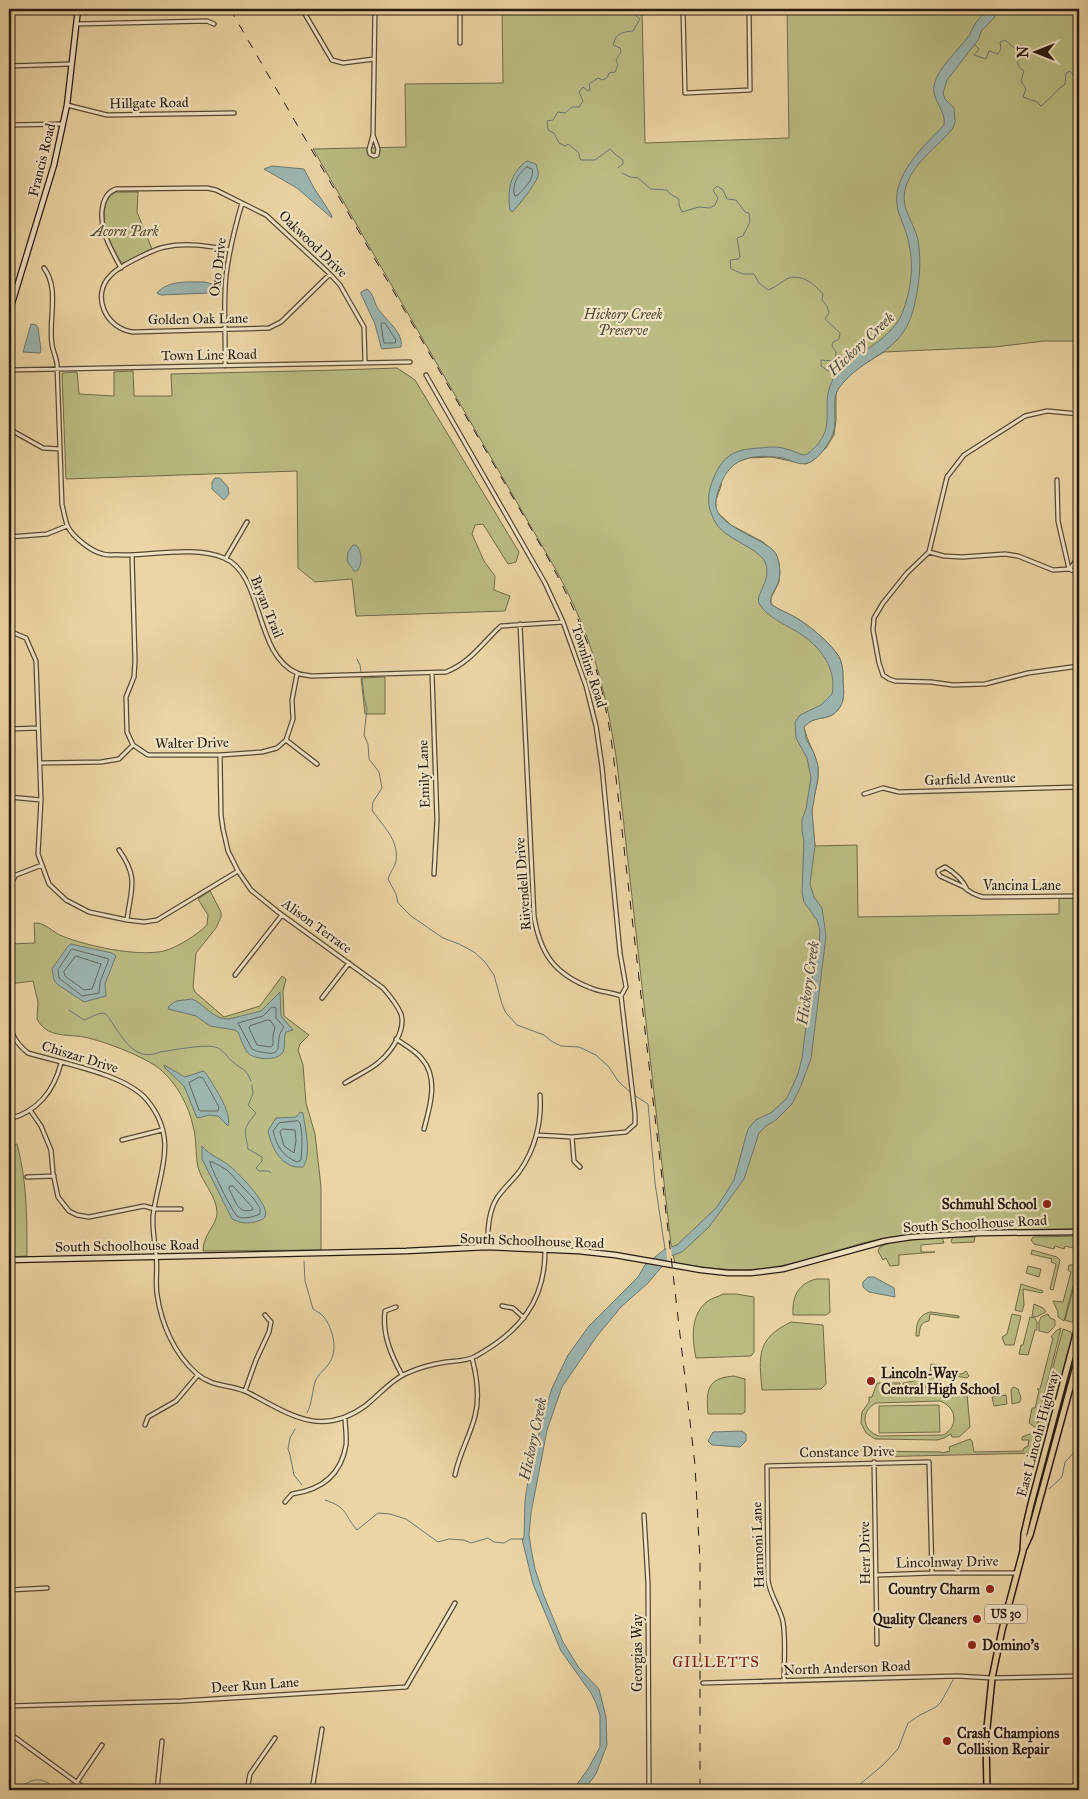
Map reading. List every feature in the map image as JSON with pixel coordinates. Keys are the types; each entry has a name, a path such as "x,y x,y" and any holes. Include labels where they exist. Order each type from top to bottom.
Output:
{"main road":[{"name":"East Lincoln Highway","path":"987,1790 986,1738 992,1678 1002,1630 1023,1551 1027,1523 1079,1323"},
{"name":"East Lincoln Highway","path":"1023,1551 1030,1536 1079,1355"}],"street":[{"name":"Francis Road","path":"9,314 54,165 67,105 78,9"},
{"path":"302,9 328,56 336,62 343,63 374,59"},
{"path":"372,135 378,151 377,155 374,156 370,154 369,150 372,135 375,9"},
{"path":"460,9 460,43"},
{"path":"683,9 685,92 750,90 749,9"},
{"path":"76,24 207,21 214,24"},
{"path":"9,66 72,64"},
{"name":"Hillgate Road","path":"67,105 107,115 234,113"},
{"path":"9,125 63,124"},
{"name":"Oakwood Drive","path":"120,268 104,232 102,207 106,195 116,190 199,187 216,190 273,220 330,274 345,293 364,327 365,362"},
{"name":"Oxo Drive","path":"225,366 225,285 230,250 242,203"},
{"path":"120,268 166,246 203,245 230,250"},
{"path":"44,268 50,276 52,286 52,346 56,357 62,505 68,526 79,541 102,554 132,555 192,552 226,558 247,522"},
{"name":"Golden Oak Lane","path":"120,268 107,279 104,285 102,306 106,315 117,326 133,332 264,329 277,324 330,274"},
{"name":"Town Line Road","path":"9,370 410,362"},
{"name":"Townline Road","path":"426,375 545,583 563,622 586,686 596,726 602,767 620,953 626,987 621,996"},
{"path":"1079,414 1047,411 1026,416 964,455 947,478 929,552 907,573 883,603 874,618 879,663 883,674 888,679 895,681 953,685 985,684 1028,673 1079,666"},
{"path":"9,429 43,448 60,449"},
{"path":"1057,480 1058,521 1069,570"},
{"path":"9,537 47,534 68,526"},
{"path":"929,552 944,556 962,557 1005,554 1024,558 1053,570 1069,570 1079,573"},
{"path":"40,764 101,762 119,759 133,745 127,732 125,706 126,697 134,677 135,661 132,555"},
{"path":"1069,570 1079,556"},
{"name":"Bryan Trail","path":"226,558 240,570 249,586 273,652 284,665 297,674"},
{"path":"317,764 286,740 293,719 292,700 297,674 312,676 432,674 446,672 458,668 501,626 563,622"},
{"name":"Riivendell Drive","path":"520,624 534,916 537,935 550,961 567,976 592,989 621,996"},
{"path":"9,631 26,638 36,662 41,800 38,854 49,884 66,900 89,912 144,922 157,920 238,871"},
{"name":"Emily Lane","path":"432,674 438,820 434,874"},
{"path":"9,730 38,728"},
{"name":"Walter Drive","path":"133,745 148,755 220,755 262,752 278,748 286,740"},
{"name":"Alison Terrace","path":"220,755 221,815 228,851 238,871 251,890 282,915 384,988 402,1016 396,1040 379,1062 345,1083"},
{"name":"Garfield Avenue","path":"864,794 883,788 899,792 1079,788"},
{"path":"9,797 41,800"},
{"path":"119,850 130,865 133,882 127,920"},
{"path":"9,886 16,875 42,865"},
{"name":"Vancina Lane","path":"967,890 965,885 945,867 938,871 940,876 977,896 990,898 1079,896"},
{"path":"235,975 282,915"},
{"path":"322,998 349,963"},
{"path":"537,1135 572,1137 626,1132 635,1124 621,996"},
{"name":"Chiszar Drive","path":"9,1021 11,1033 18,1045 28,1054 118,1079 136,1090 148,1101 162,1130 165,1143 164,1161 153,1217 157,1294 170,1340 182,1358 198,1375"},
{"path":"396,1040 422,1058 428,1068 432,1085 430,1105 424,1128"},
{"path":"9,1119 30,1110 50,1091 61,1063"},
{"path":"487,1247 488,1223 496,1199 528,1159 537,1135 541,1105 540,1096"},
{"path":"30,1110 41,1126 51,1150 58,1197 66,1208 77,1216 89,1217 144,1206 155,1209 181,1209"},
{"path":"122,1140 162,1130"},
{"path":"572,1137 574,1161 580,1167"},
{"path":"27,1178 54,1176"},
{"name":"South Schoolhouse Road","path":"9,1260 399,1251 487,1247 578,1251 728,1273 756,1273 784,1269 885,1241 911,1237 980,1233 1079,1232"},
{"path":"144,1425 148,1416 176,1401 198,1375 213,1383 245,1391 297,1418 313,1422 345,1417 365,1406 402,1375 419,1368 472,1358 492,1347 516,1327 531,1308 541,1287 545,1251"},
{"path":"502,1306 513,1308 524,1318"},
{"path":"396,1307 385,1311 385,1332 394,1361 402,1375"},
{"path":"245,1391 268,1332 270,1322 265,1315"},
{"path":"455,1475 458,1460 475,1416 477,1377 472,1358"},
{"path":"285,1502 292,1494 305,1492 321,1486 335,1472 346,1443 345,1417"},
{"name":"Herr Drive","path":"874,1462 877,1644"},
{"name":"Constance Drive","path":"767,1466 929,1462 932,1573"},
{"name":"Harmoni Lane","path":"767,1466 769,1586 771,1596 783,1620 784,1682"},
{"name":"Georgias Way","path":"644,1515 648,1584 649,1790"},
{"name":"Lincolnway Drive","path":"877,1575 1017,1573"},
{"path":"9,1590 47,1588"},
{"name":"Deer Run Lane","path":"9,1706 182,1701 406,1687 455,1603"},
{"name":"North Anderson Road","path":"703,1683 957,1676 992,1678 1079,1676"},
{"path":"312,1790 322,1729"},
{"path":"9,1733 87,1790"},
{"path":"248,1790 250,1774 275,1738"},
{"path":"157,1790 162,1741"},
{"path":"77,1782 102,1745"}],"green space":[{"name":"Hickory Creek Preserve","path":"502,9 642,9 645,143 789,138 787,9 1079,9 1079,341 1044,341 995,347 884,352 855,370 839,387 836,393 834,435 826,448 806,464 771,457 749,458 737,462 729,468 722,478 716,500 716,511 731,525 763,542 776,554 780,573 779,582 771,598 771,604 798,619 815,632 828,643 841,662 844,694 840,708 833,714 812,721 804,727 818,768 818,779 812,810 815,846 857,845 858,917 1059,914 1059,898 1079,898 1079,1229 965,1231 898,1236 883,1238 795,1263 767,1268 740,1270 675,1263 671,1245 617,763 608,711 596,664 569,594 556,570 313,149 406,147 405,84 503,83"},
{"name":"Acorn Park","path":"117,192 138,192 137,212 152,249 124,263 120,261 110,242 105,224 106,204 108,199"},
{"path":"397,368 415,380 519,552 516,562 508,564 483,524 475,525 472,534 484,561 495,576 494,590 510,596 505,611 356,616 352,579 315,582 298,568 297,471 66,479 62,373 77,372 79,394 114,396 114,372 133,371 134,396 172,396 171,374"},
{"path":"385,677 385,714 365,714 361,678"},
{"path":"210,891 221,912 221,917 216,928 196,953 193,987 195,992 224,1017 260,1006 282,976 286,979 283,991 284,1016 309,1035 300,1044 298,1050 303,1065 306,1103 315,1134 321,1187 321,1250 203,1251 205,1240 215,1222 217,1213 215,1201 198,1167 191,1118 177,1089 161,1070 135,1055 92,1039 58,1034 46,1029 37,1019 38,1002 33,981 9,984 9,944 35,943 34,923 45,926 62,936 98,947 140,953 164,951 187,940 207,925 208,915 198,899"},
{"path":"17,1144 25,1186 27,1256 9,1257 9,1146"},
{"path":"1079,1236 1079,1246 1073,1248 1065,1246 1064,1249 1055,1246 1054,1249 1034,1244 1031,1240 1033,1237"},
{"path":"942,1237 944,1243 921,1245 921,1252 935,1252 899,1255 899,1265 890,1266 886,1258 883,1260 878,1251 880,1247 891,1242"},
{"path":"954,1237 975,1237 974,1242 952,1243 951,1240"},
{"path":"1079,1247 1079,1263 1064,1321 1058,1317 1053,1301 1063,1302 1071,1272 1068,1270 1069,1265 1073,1265 1076,1253 1073,1252 1074,1249"},
{"path":"1032,1250 1057,1257 1060,1260 1053,1290 1050,1289 1056,1264 1051,1262 1052,1259 1031,1254"},
{"path":"1028,1266 1041,1269 1039,1277 1026,1273"},
{"path":"1079,1267 1079,1315 1076,1321 1071,1322 1065,1320"},
{"path":"816,1279 829,1279 830,1312 826,1315 793,1315 797,1292 805,1284"},
{"path":"1021,1284 1043,1291 1042,1293 1023,1289 1024,1305 1022,1312 1015,1310"},
{"path":"723,1294 754,1297 754,1352 751,1356 696,1358 693,1335 695,1320 702,1306"},
{"path":"1034,1304 1043,1308 1046,1312 1036,1317 1032,1316"},
{"path":"931,1312 959,1316 959,1318 930,1314 929,1321 922,1324 919,1336 916,1336 919,1321 923,1315"},
{"path":"1012,1314 1021,1316 1014,1345 1005,1345 1002,1337 1007,1334"},
{"path":"1048,1314 1050,1318 1055,1320 1055,1326 1048,1333 1039,1331 1041,1317"},
{"path":"1030,1317 1035,1318 1037,1330 1035,1330 1028,1355 1019,1354 1021,1345 1023,1345"},
{"path":"791,1322 823,1325 826,1384 821,1389 762,1390 760,1367 762,1350 771,1335"},
{"path":"1061,1328 1036,1428 1029,1423 1032,1408 1035,1408 1039,1391 1037,1389 1040,1389 1053,1338 1051,1337"},
{"path":"1063,1329 1071,1332 1073,1339 1050,1425 1046,1428 1037,1427"},
{"path":"931,1364 945,1366 944,1372 962,1374 966,1371 969,1376 967,1378 930,1372"},
{"path":"734,1376 745,1379 745,1412 742,1414 708,1414 707,1398 710,1387 718,1379"},
{"path":"924,1376 939,1378 939,1385 903,1385 903,1383 914,1381"},
{"path":"877,1383 900,1383 900,1385 893,1385 893,1392 924,1392 925,1387 940,1386 940,1397 943,1396 942,1386 965,1397 967,1394 970,1427 959,1437 952,1437 951,1434 937,1440 875,1439 866,1433 861,1423 862,1412 869,1402 869,1397 872,1397","holes":["940,1401 946,1404 953,1412 954,1422 952,1427 943,1435 879,1436 869,1430 865,1421 867,1411 876,1403"]},
{"path":"1013,1387 1018,1389 1021,1398 1020,1402 1012,1404 1011,1390"},
{"path":"1006,1395 1007,1404 994,1406 992,1397"},
{"path":"939,1405 940,1432 879,1433 879,1406"},
{"path":"1030,1434 1040,1437 1041,1453 869,1457 869,1451 942,1453 950,1451 949,1447 970,1439 974,1452 1023,1451 1028,1446 1029,1440 1022,1440 1022,1437"}],"water":[{"path":"988,9 998,9 994,18 982,30 978,40 947,80 943,93 945,99 954,108 955,122 953,128 921,161 907,183 904,199 905,206 916,233 920,258 917,294 907,326 890,346 859,368 839,388 835,399 835,420 832,435 825,448 817,457 805,464 769,456 747,458 731,468 720,486 716,499 716,508 728,523 767,546 776,554 779,562 779,575 771,604 798,619 815,632 828,643 842,664 844,694 840,708 833,714 812,721 804,727 806,739 814,753 818,766 812,811 815,846 810,884 814,897 822,908 826,936 811,1059 792,1104 759,1133 744,1179 709,1227 682,1252 671,1256 648,1283 621,1307 597,1336 562,1387 547,1430 531,1513 529,1535 535,1569 563,1642 579,1668 599,1689 606,1717 607,1745 596,1774 584,1790 573,1790 588,1769 600,1747 600,1715 591,1693 561,1651 533,1584 522,1539 524,1537 525,1501 528,1480 540,1429 552,1388 568,1355 589,1326 638,1277 645,1265 665,1249 677,1245 717,1207 734,1180 748,1129 756,1120 772,1112 787,1098 798,1074 802,1058 815,956 819,944 820,930 817,920 804,902 802,892 804,841 802,819 806,809 811,778 807,758 796,738 795,722 800,715 821,705 832,694 832,674 824,656 810,641 771,616 760,605 759,597 767,575 765,562 756,552 728,535 717,525 709,504 710,488 724,460 736,452 780,447 804,455 810,452 822,439 825,431 828,394 838,370 883,338 900,319 910,286 911,252 897,207 897,191 908,166 944,125 944,116 934,92 934,85 941,70"},
{"path":"527,161 536,164 538,176 512,212 509,203 511,182 517,171"},
{"path":"272,166 304,169 332,218 297,188 264,169"},
{"path":"205,282 212,284 212,289 209,293 161,295 157,293 161,289 173,284"},
{"path":"367,289 379,310 400,337 401,347 382,349 375,324 361,294 361,292"},
{"path":"31,324 36,325 38,328 40,353 23,352"},
{"path":"215,478 220,478 228,487 229,494 224,500 212,489 212,482"},
{"path":"353,545 356,545 361,554 361,561 357,571 354,571 347,561 348,552"},
{"path":"71,944 112,953 116,956 105,984 106,996 84,1002 54,980 52,969"},
{"path":"280,992 281,1016 293,1030 286,1032 283,1052 277,1057 267,1059 249,1054 238,1032 235,1030 210,1026 196,1016 168,1009 176,1001 192,999 218,1017 229,1019 261,1011"},
{"path":"164,1065 185,1077 205,1072 225,1106 229,1120 228,1126 218,1116 210,1115 197,1118 184,1086"},
{"path":"300,1112 303,1113 307,1155 303,1167 296,1167 289,1165 279,1157 268,1131 276,1118 296,1117"},
{"path":"202,1146 231,1167 247,1183 259,1198 266,1212 262,1220 249,1223 232,1219 202,1159"},
{"path":"868,1277 874,1277 894,1288 895,1297 869,1292 863,1287 863,1282"},
{"path":"742,1431 746,1434 746,1441 740,1447 712,1445 708,1441 713,1432"}],"pier":[{"path":"671,1245 672,1258 664,1267 643,1263 649,1259 667,1261 666,1246"}],"waterway":[{"path":"618,168 623,164 623,160 610,149 595,160 581,160 579,153 568,144 565,146 559,143 554,133 548,130 547,121 553,120 558,112 565,113 572,107 579,107 583,101 579,92 583,87 588,91 590,90 589,84 598,78 602,80 607,78 609,73 615,72 618,65 616,60 621,52 620,48 613,45 614,41 620,34 633,31 640,19 630,9"},
{"path":"974,44 979,49 974,55 986,59 989,51 998,54 1001,49 1000,42 1005,40 1020,53 1018,64 1024,71 1021,81 1026,89 1023,97 1037,102 1041,106 1065,84 1066,73 1070,71 1079,84"},
{"name":"Hickory Creek","path":"622,173 638,178 651,189 667,190 679,199 682,212 699,207 710,208 715,205 718,198 713,190 717,186 723,190 727,199 736,200 745,212 749,213 750,222 743,236 737,238 740,257 730,260 731,269 743,274 754,274 759,283 768,290 794,277 808,281 820,291 823,294 822,300 827,306 829,313 825,319 840,333 839,339 833,342 832,346 836,356 831,361 821,360 821,366 828,371 832,369 837,373"},
{"path":"357,659 361,672"},
{"path":"362,678 367,709 364,735 368,744 369,759 379,772 382,788 373,802 372,810 393,840 395,846 396,861 388,879 396,894 398,903 411,916 443,938 474,952 485,962 494,975 506,1013 517,1025 544,1035 561,1046 579,1047 596,1055 630,1092"},
{"path":"69,1010 84,1020 98,1014 106,1014 128,1044 142,1054 150,1055 196,1047 210,1046 218,1048 245,1071 251,1081"},
{"path":"252,1085 253,1094 248,1105 256,1113 248,1123 246,1130 248,1149 262,1157 262,1161 256,1168 259,1171 269,1171 271,1173"},
{"path":"634,1095 648,1104 655,1183 665,1249"},
{"path":"304,1261 305,1281 313,1309 326,1319 334,1343 331,1360 315,1382 307,1413"},
{"path":"295,1429 290,1438 288,1449 294,1475 302,1485"},
{"path":"1049,1489 1062,1477 1065,1462 1079,1447"},
{"path":"325,1500 342,1509 357,1530 378,1513 390,1514 406,1519 438,1542 449,1539 464,1540 471,1543 488,1538 494,1542 504,1543 511,1539 524,1539"},
{"path":"853,1790 883,1765 898,1749 908,1723 936,1707 941,1702 953,1680"},
{"path":"16,1790 27,1783 37,1780 46,1782 57,1790"}],"railway":[{"path":"230,9 548,558 582,628 600,682 614,759 695,1465 700,1561 700,1790"}],"place":[{"name":"Schmuhl School","path":"1047,1204"},
{"name":"Lincoln-Way Central High School","path":"871,1381"},
{"name":"Country Charm","path":"990,1589"},
{"name":"Quality Cleaners","path":"977,1619"},
{"name":"Domino's","path":"972,1645"},
{"name":"Crash Champions Collision Repair","path":"947,1741"}],"district":[{"name":"GILLETTS","path":"716,1662"}]}
